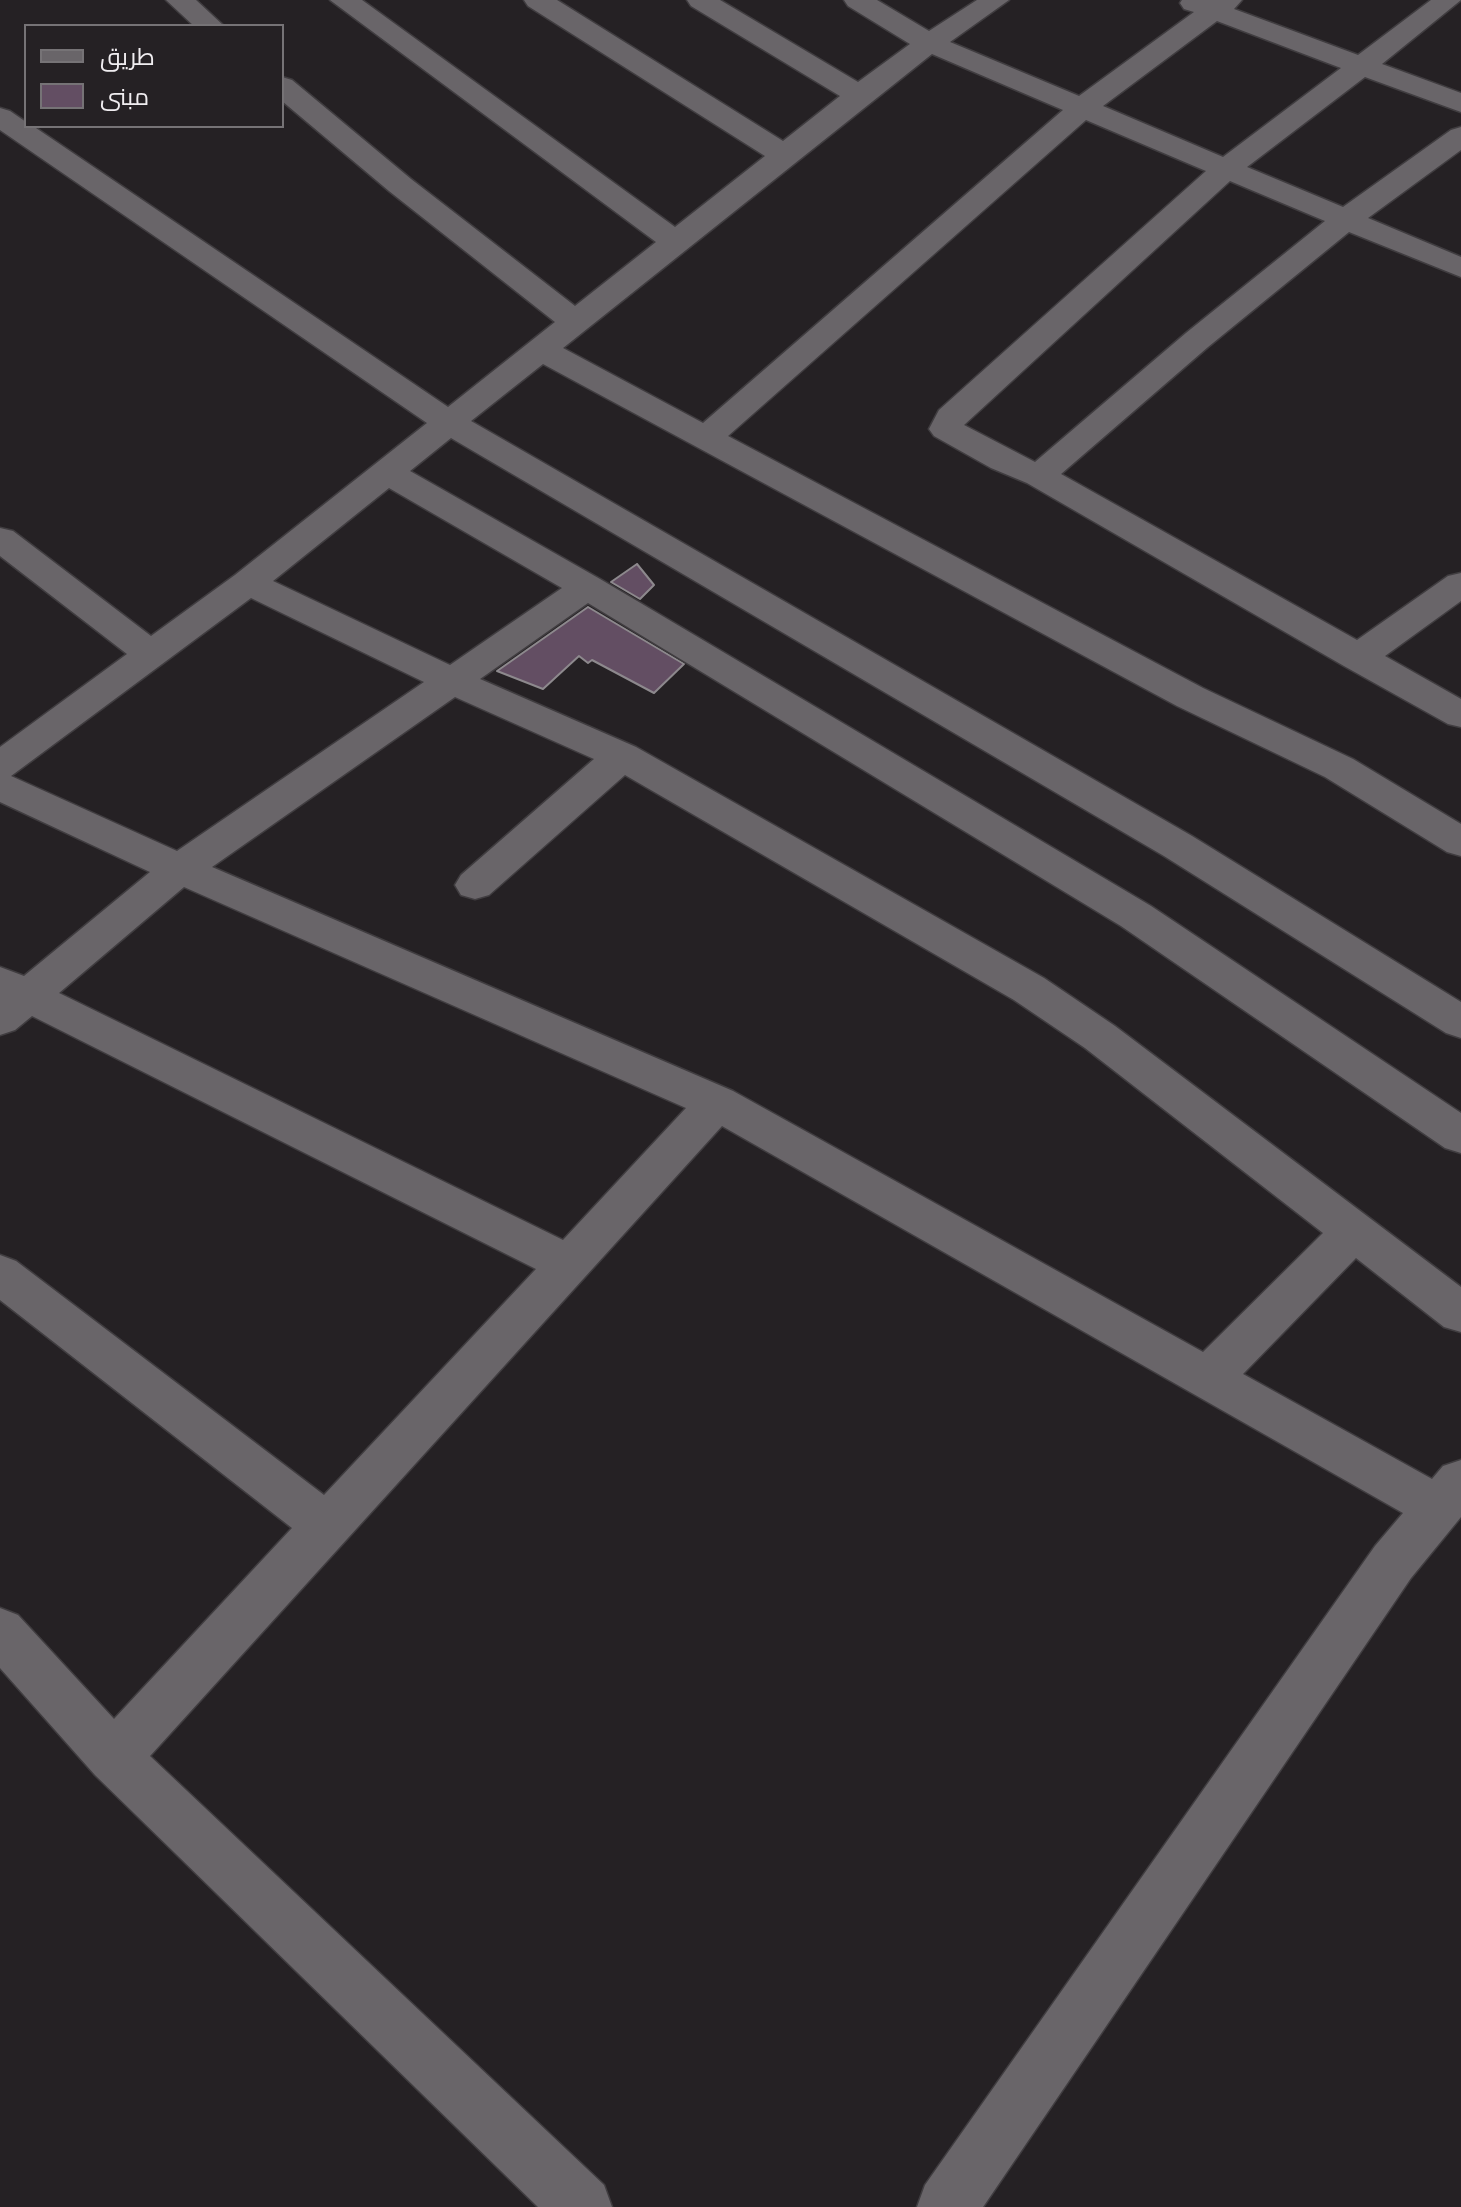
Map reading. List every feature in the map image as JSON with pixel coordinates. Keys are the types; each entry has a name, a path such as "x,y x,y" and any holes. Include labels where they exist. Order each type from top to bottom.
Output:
{"street":[{"path":"180,0 208,24"},
{"path":"344,0 676,242"},
{"path":"538,0 784,155"},
{"path":"701,0 859,95"},
{"path":"858,0 929,43 1461,268"},
{"path":"0,766 248,583 859,95 929,43 995,0"},
{"path":"1448,0 1228,167 1078,300 946,425 946,429 954,436 1039,476 1461,715"},
{"path":"706,438 1083,107 1209,3 1461,103"},
{"path":"284,88 400,185 576,322"},
{"path":"0,117 450,423 1178,846 1461,1022"},
{"path":"1039,476 1197,340 1345,220 1461,136"},
{"path":"542,350 1190,697 1339,768 1461,842"},
{"path":"387,472 587,587 1136,916 1461,1136"},
{"path":"0,539 152,655"},
{"path":"248,583 452,681 622,756 1029,989 1113,1046 1461,1313"},
{"path":"1357,658 1461,584"},
{"path":"569,1264 9,999 180,869 587,587"},
{"path":"475,885 622,756"},
{"path":"0,786 180,869 717,1103 1209,1378 1449,1494 1393,1562 947,2207"},
{"path":"114,1757 717,1103"},
{"path":"1209,1378 1355,1230"},
{"path":"0,1274 327,1526"},
{"path":"0,1631 114,1757 582,2207"}],"building":[{"path":"637,564 654,585 640,599 611,582"},
{"path":"588,607 684,664 654,693 579,656 543,689 497,671"}]}
